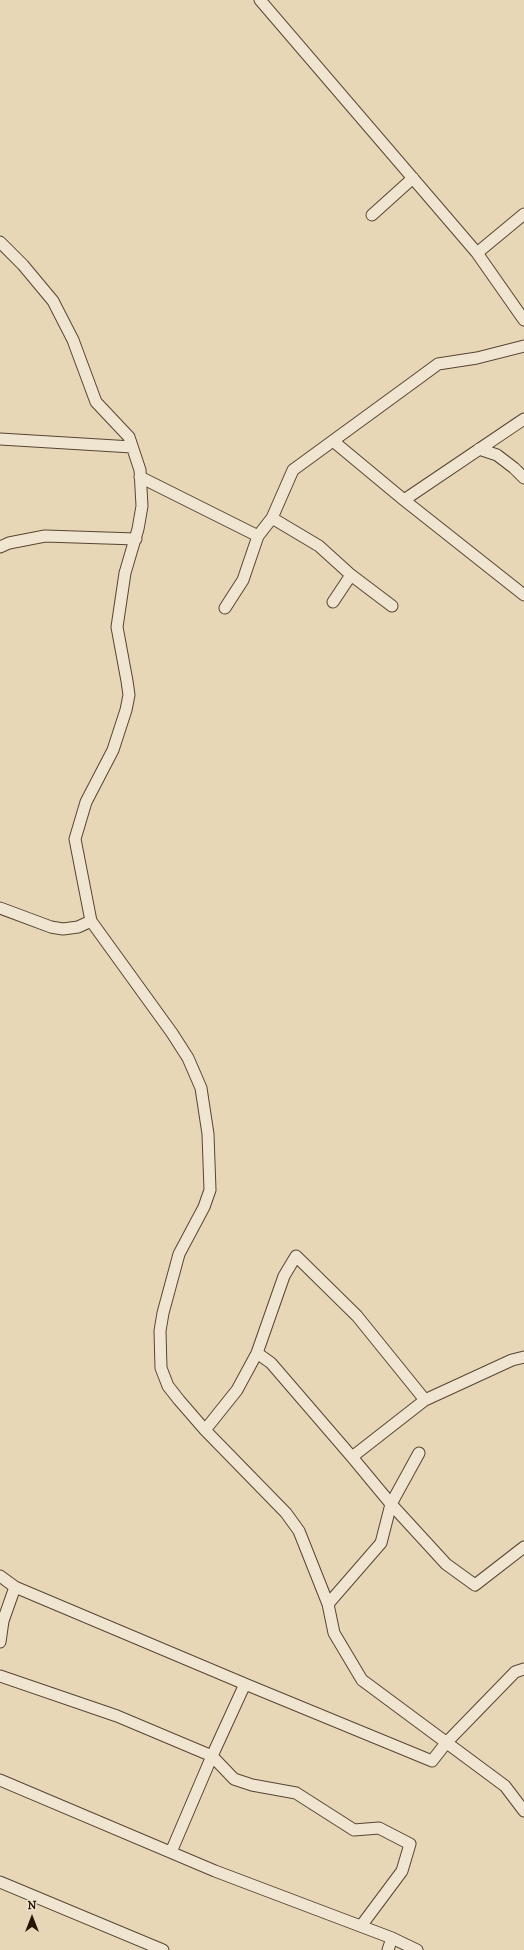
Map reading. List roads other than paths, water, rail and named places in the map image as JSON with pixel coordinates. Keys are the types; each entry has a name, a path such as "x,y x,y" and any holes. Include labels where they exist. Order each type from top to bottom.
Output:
{"street":[{"path":"260,0 478,253 524,320"},
{"path":"372,215 413,178"},
{"path":"478,253 524,214"},
{"path":"0,242 23,265 53,301 73,340 96,402 129,437 140,470 142,506 136,539 125,573 117,627 128,688 126,710 114,750 86,802 75,839 91,921 172,1032 188,1058 201,1088 208,1134 210,1190 204,1207 179,1254 163,1313 160,1331 161,1368 168,1386 179,1400 205,1430 286,1513 299,1531 328,1604 334,1633 362,1680 505,1786 524,1811"},
{"path":"226,608 243,580 258,536 272,518 293,470 438,364 477,358 524,346"},
{"path":"404,500 524,419"},
{"path":"0,439 132,447"},
{"path":"333,441 404,500 524,595"},
{"path":"480,449 497,455 524,478"},
{"path":"140,477 258,536"},
{"path":"272,518 319,546 351,574 392,606"},
{"path":"0,547 9,543 45,536 136,539"},
{"path":"333,602 351,574"},
{"path":"0,908 51,927 63,929 78,928 91,921"},
{"path":"205,1430 237,1390 257,1354 284,1276 296,1256 357,1316 425,1400"},
{"path":"257,1354 271,1363 391,1504 446,1564 475,1585 524,1546"},
{"path":"352,1457 425,1400 512,1360 524,1357"},
{"path":"328,1604 381,1543 391,1504 419,1453"},
{"path":"0,1576 15,1587 432,1761 446,1743 515,1672 524,1669"},
{"path":"0,1642 3,1622 15,1587"},
{"path":"0,1676 117,1716 212,1756 234,1779 252,1785 296,1793 354,1830 379,1828 410,1844 402,1871 361,1926"},
{"path":"171,1852 245,1684"},
{"path":"0,1780 215,1871 392,1938 417,1950"},
{"path":"0,1882 163,1950"},
{"path":"388,1950 392,1938"}]}
